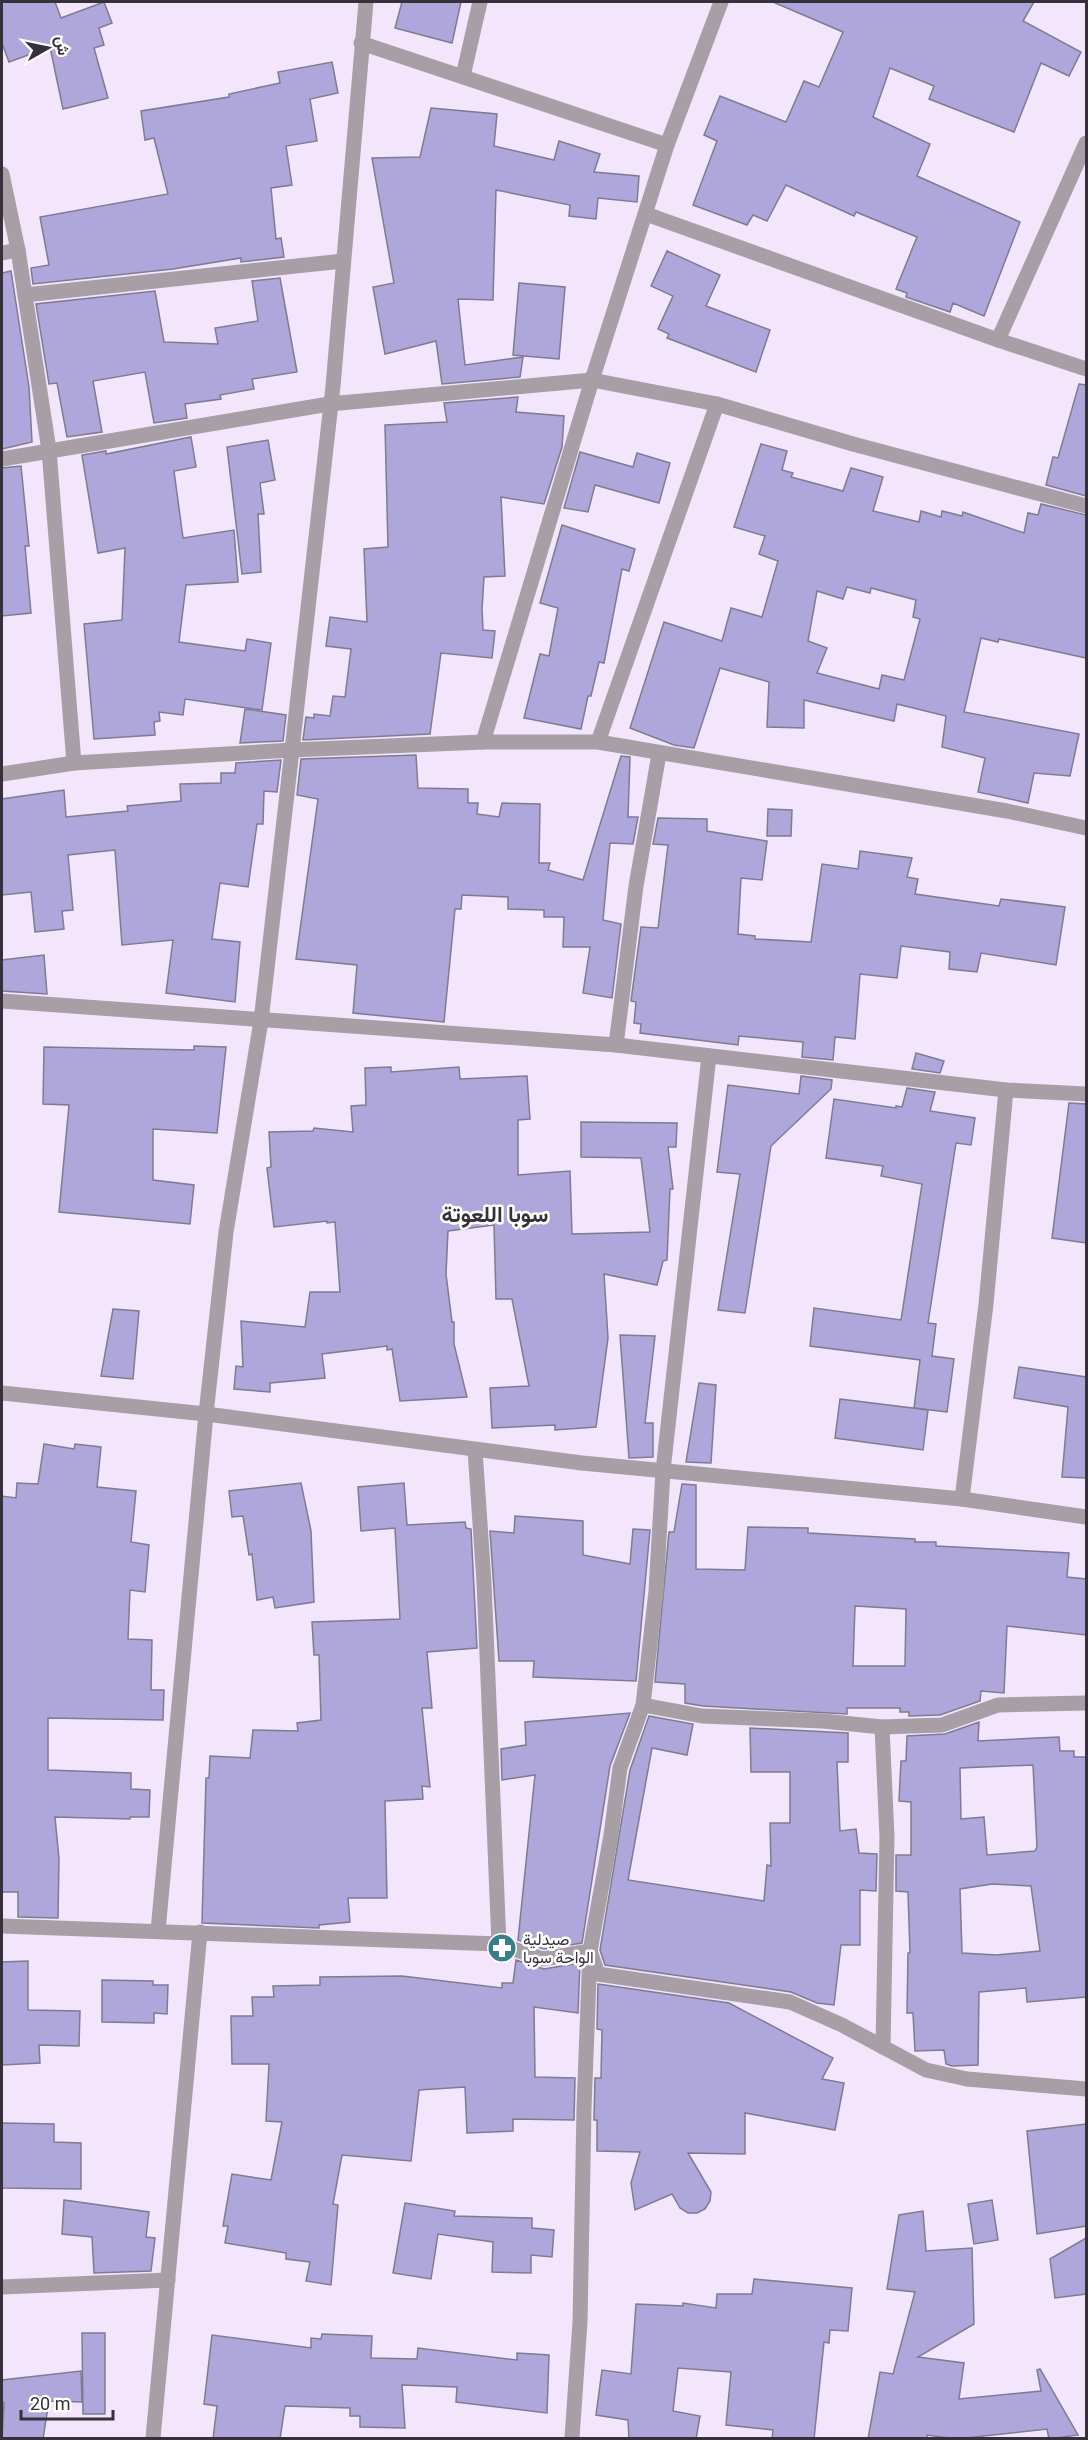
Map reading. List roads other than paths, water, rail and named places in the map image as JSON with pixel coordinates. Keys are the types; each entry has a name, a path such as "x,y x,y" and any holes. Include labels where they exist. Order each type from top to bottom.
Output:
{"street":[{"path":"158,1930 206,1414 226,1232 261,1021 292,750 329,404 366,2"},
{"path":"464,76 480,2"},
{"path":"483,742 592,380 667,145 721,2"},
{"path":"361,43 667,145"},
{"path":"998,340 1086,142"},
{"path":"2,174 18,250 50,450 74,763"},
{"path":"646,214 998,340 1086,369"},
{"path":"2,253 18,250"},
{"path":"25,295 343,261"},
{"path":"2,459 329,404 592,380 717,404 853,444 1086,506"},
{"path":"598,742 717,404"},
{"path":"2,774 74,763 292,750 483,742 598,742 1007,811 1086,828"},
{"path":"616,1045 636,886 659,754"},
{"path":"2,1001 616,1045 1006,1090 1086,1094"},
{"path":"572,2439 580,2322 590,1951 611,1835 620,1768 643,1705 656,1591 663,1472 709,1056"},
{"path":"962,1499 986,1304 1006,1090"},
{"path":"2,1393 206,1414 475,1450 663,1472 962,1499 1086,1517"},
{"path":"475,1450 484,1582 499,1944"},
{"path":"643,1705 702,1716 823,1721 882,1727 942,1725 998,1706 1086,1703"},
{"path":"882,1727 887,1837 884,2047"},
{"path":"2,1926 499,1944 543,1959 590,1951"},
{"path":"153,2439 200,1932"},
{"path":"590,1951 598,1974 790,2002 926,2070 967,2079 1086,2090"},
{"path":"2,2287 168,2280"}],"place":[{"name":"صيدلية الواحة سوبا","path":"502,1948"}],"district":[{"name":"سوبا اللعوتة","path":"495,1214"}]}
